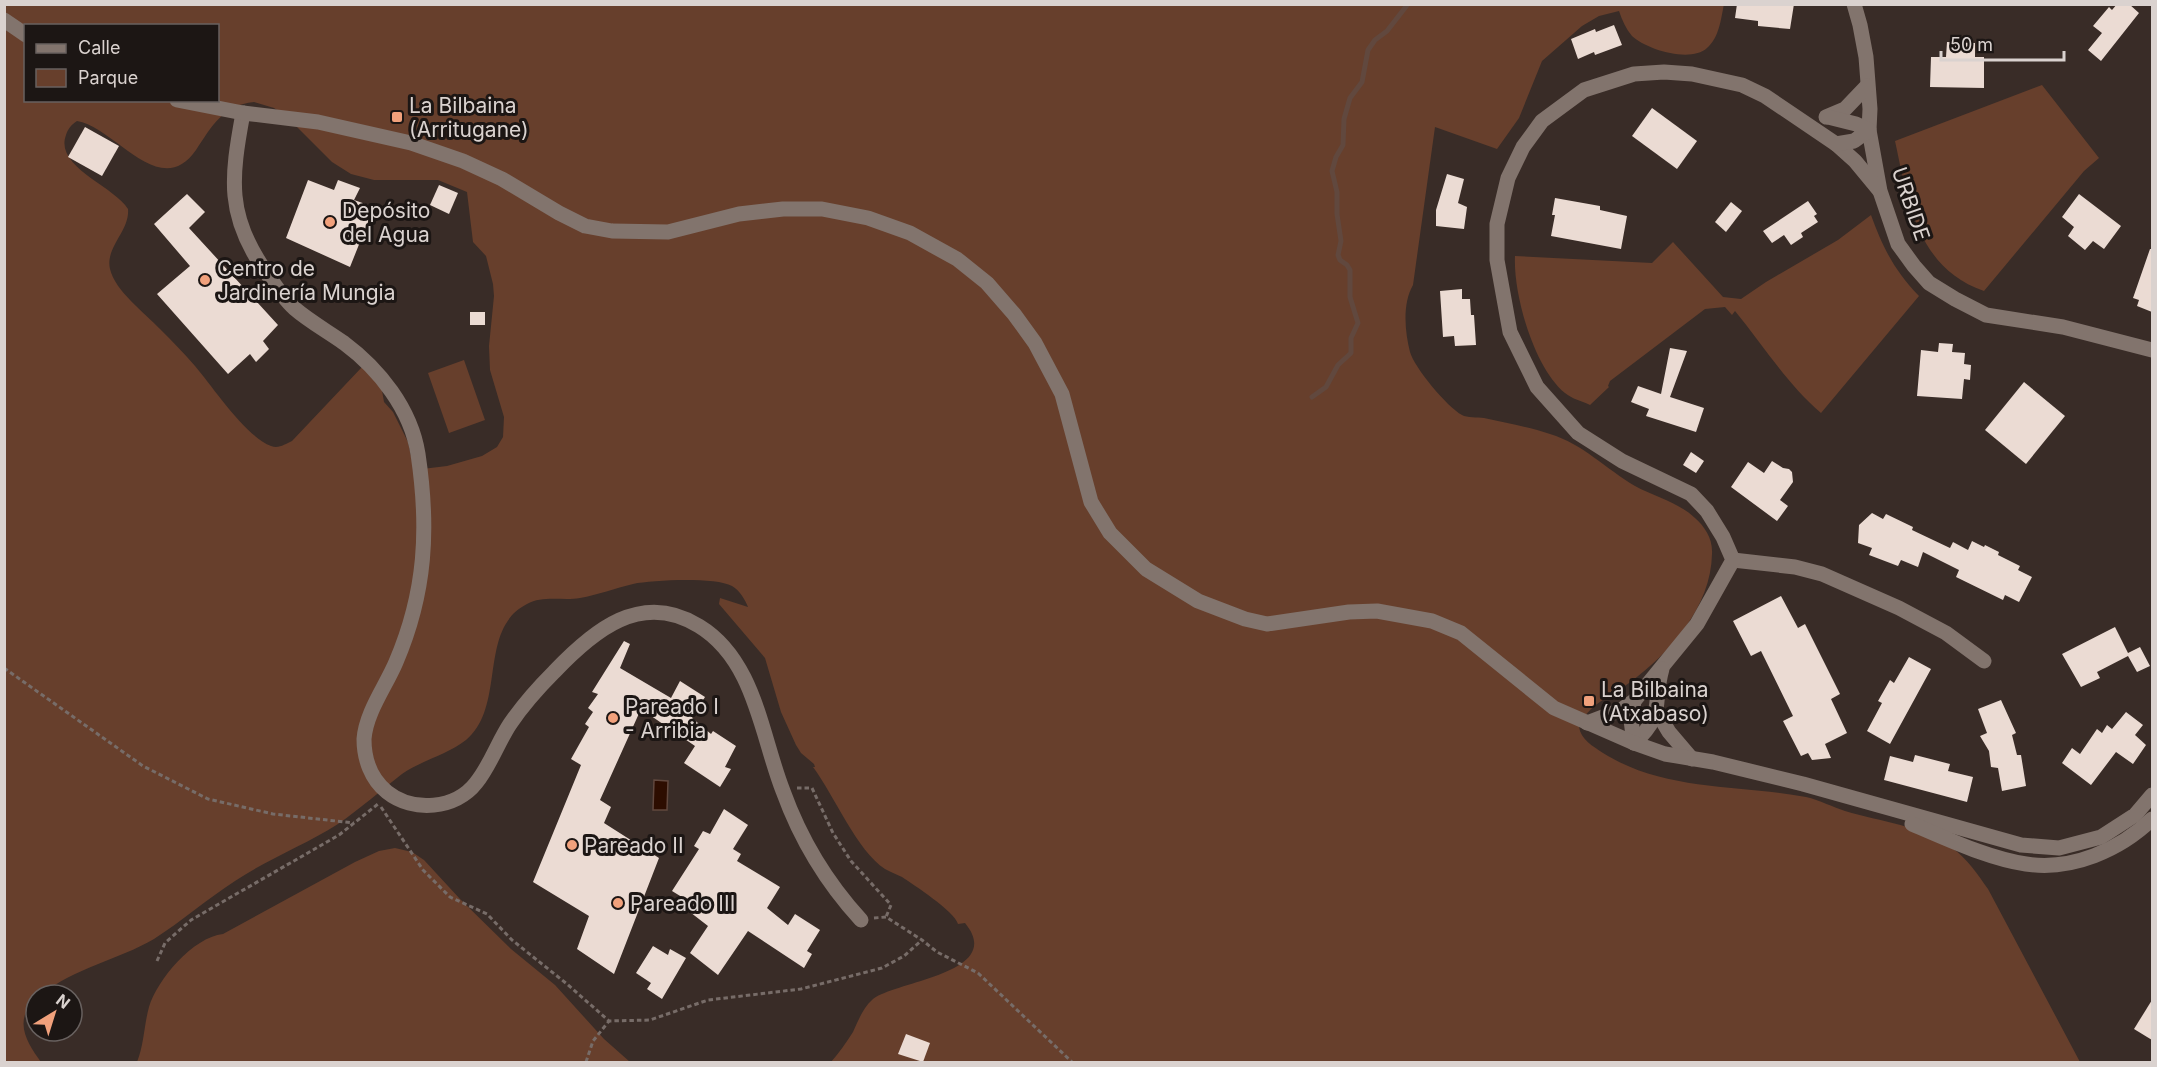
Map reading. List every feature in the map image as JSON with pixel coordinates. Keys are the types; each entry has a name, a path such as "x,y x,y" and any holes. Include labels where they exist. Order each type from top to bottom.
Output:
{"street":[{"name":"URBIDE","path":"1854,4 1864,47 1870,109 1869,130 1880,191 1898,244 1929,283 1986,315 2063,327 2152,350"},
{"path":"4,20 24,34"},
{"path":"1587,723 1621,710 1634,701 1708,608 1733,560 1724,537 1707,511 1691,494 1622,461 1578,433 1538,387 1510,332 1497,260 1497,224 1508,178 1523,147 1542,121 1584,90 1634,74 1664,72 1692,74 1742,85 1765,96 1836,144 1880,191"},
{"path":"1803,120 1828,117 1845,109 1867,86"},
{"path":"187,102 243,113 318,122 411,143 463,161 585,226 612,231 668,232 739,214 822,209 868,218 910,233 957,259 987,283 1035,344 1062,394 1091,502 1110,533 1146,569 1198,601 1245,619 1267,624 1349,612 1377,612 1432,621 1461,633 1554,708 1665,754 1803,784 2021,845 2059,848 2101,837 2135,815 2152,795"},
{"path":"243,113 234,161 233,185 236,208 253,254 293,308 364,358 386,383 402,409 417,447 425,513 417,596 409,629 395,665 370,714 364,734 365,757 384,798 432,807 463,795 477,783 509,725 533,694 571,654 596,633 615,621 635,614 653,612 674,615 698,625 721,642 739,669 760,714 782,789 801,834 844,901 861,920"},
{"path":"1828,117 1869,130 1854,141 1836,144"},
{"path":"1733,560 1795,567 1822,574 1908,612 1946,633 1984,661"},
{"path":"1634,742 1650,728 1657,712 1658,685 1663,666"},
{"path":"1634,701 1631,720 1634,742"},
{"path":"1657,712 1669,732 1692,759"},
{"path":"1845,797 1973,849 2025,864 2054,865 2080,860 2109,850 2138,832 2152,819"}],"path":[{"path":"4,668 143,766 208,799 273,814 354,823"},
{"path":"791,788 812,788 833,833 851,861 891,905 886,917 937,952 978,973 1072,1062"},
{"path":"157,961 165,943 191,920 339,835 384,798 423,870 450,897 487,914 513,940 609,1021 650,1020 708,1000 801,989 882,969 904,956 922,940"},
{"path":"585,1062 593,1041 609,1021"}],"green space":[{"path":"1724,4 1719,28 1711,44 1700,52 1691,54 1669,53 1639,41 1628,30 1619,11 1599,16 1582,26 1542,61 1519,118 1497,149 1435,127 1413,285 1406,309 1410,352 1432,386 1448,404 1462,415 1526,427 1562,438 1584,450 1635,486 1688,512 1708,534 1712,549 1710,574 1696,610 1673,643 1659,658 1588,713 1579,727 1585,739 1603,753 1627,766 1651,774 1702,785 1806,797 1845,811 1914,829 1940,840 1967,862 1988,889 2080,1062 831,1062 853,1032 863,1011 872,1000 884,993 960,965 971,954 974,940 965,923 958,924 949,912 933,899 902,877 885,869 875,861 855,836 813,767 815,767 814,764 801,753 796,745 781,712 765,658 719,604 720,598 748,607 739,592 724,583 684,580 642,583 580,598 546,599 527,604 512,616 502,631 486,708 478,725 466,740 402,774 338,824 248,873 154,939 59,983 24,983 24,1043 29,1043 41,1062 5,1062 5,5","holes":["254,102 274,108 287,117 332,162 351,174 374,180 438,180 467,192 473,242 486,256 493,284 489,346 490,370 504,417 503,437 497,447 482,456 447,466 414,470 408,442 393,412 384,402 381,385 362,367 292,441 279,447 271,446 261,441 240,422 187,356 131,301 118,285 113,277 109,261 128,217 128,209 69,157 65,146 66,135 70,127 77,121 92,126 137,157 153,165 168,168 182,164 196,150 219,118 234,107"]},
{"path":"2042,85 2099,158 2084,171 1984,291 1961,280 1944,266 1930,249 1911,209 1895,141"},
{"path":"1871,215 1890,258 1919,296 1821,413 1786,377 1735,311 1732,315 1725,307 1705,309 1610,381 1609,387 1590,405 1568,395 1554,381 1535,349 1522,309 1515,272 1515,256 1652,263 1673,242 1723,297 1741,299 1838,240"},
{"path":"464,360 485,420 449,433 428,373"},
{"path":"395,848 412,852 424,860 460,899 511,949 555,985 604,1039 630,1062 137,1062 153,996 168,973 189,951 200,943 223,934 355,862 379,851"}],"shaded area":[{"path":"654,780 668,781 667,810 653,810"}],"building":[{"path":"1737,4 1794,4 1790,29 1758,26 1758,21 1735,18"},
{"path":"2117,4 2129,4 2139,13 2101,61 2088,50 2102,33 2093,26 2109,7 2112,10"},
{"path":"1614,25 1622,45 1595,55 1594,52 1578,59 1571,39 1595,29 1596,32"},
{"path":"1947,42 1975,43 1975,57 1984,57 1984,88 1930,87 1931,57 1946,57"},
{"path":"1652,108 1697,141 1677,169 1632,136"},
{"path":"85,127 119,146 102,176 68,157"},
{"path":"1447,174 1464,179 1458,203 1467,207 1464,229 1436,226 1436,210"},
{"name":"Depósito del Agua","path":"308,180 334,190 338,180 360,188 354,200 374,207 350,267 286,238"},
{"path":"439,185 458,193 449,214 430,205"},
{"name":"Centro de Jardinería Mungia","path":"187,194 205,212 189,228 278,325 263,341 269,349 256,362 250,354 228,374 157,294 190,266 154,224"},
{"path":"2079,194 2121,226 2104,249 2093,241 2085,250 2068,236 2074,227 2062,217"},
{"path":"1555,198 1600,206 1600,210 1627,216 1621,249 1551,236"},
{"path":"1808,201 1817,214 1814,216 1818,222 1801,233 1803,237 1791,245 1784,235 1772,243 1763,231"},
{"path":"1731,202 1742,211 1726,232 1715,222"},
{"path":"2150,249 2152,249 2152,312 2137,306 2139,300 2133,298"},
{"path":"1462,289 1462,299 1470,299 1471,315 1474,315 1476,345 1455,346 1454,336 1443,337 1440,291"},
{"path":"470,312 485,312 485,325 470,325"},
{"path":"1939,343 1953,344 1952,352 1965,353 1964,364 1971,365 1970,380 1964,379 1962,399 1917,396 1921,350 1938,352"},
{"path":"1670,348 1687,351 1670,397 1704,408 1696,432 1646,416 1649,409 1631,402 1638,386 1661,394"},
{"path":"2024,382 2065,416 2026,464 1985,430"},
{"path":"1691,452 1704,461 1696,473 1683,465"},
{"path":"1772,461 1792,472 1793,482 1780,500 1788,506 1777,521 1731,487 1748,462 1764,473"},
{"path":"1872,513 1883,519 1886,514 1913,527 1912,530 1950,548 1953,542 1968,550 1972,541 1984,547 1985,545 1999,552 1998,555 2020,566 2018,570 2032,577 2019,602 2005,595 2003,600 1956,577 1959,570 1923,552 1918,567 1901,560 1898,566 1869,555 1872,548 1858,543 1859,525"},
{"path":"1781,596 1798,628 1805,624 1840,694 1831,699 1847,733 1825,744 1831,758 1812,760 1808,753 1801,756 1783,721 1793,716 1761,651 1751,656 1733,621"},
{"path":"2115,627 2128,653 2140,647 2150,666 2137,672 2128,656 2097,672 2100,678 2081,687 2062,654"},
{"path":"624,641 630,644 620,668 671,698 680,681 705,697 692,718 711,734 713,731 736,746 725,767 731,769 720,787 684,763 695,746 641,709 600,800 611,807 604,823 659,858 614,974 577,949 589,916 533,882 581,765 571,759 589,727 585,724 593,712 588,708 598,694 592,692"},
{"path":"1909,657 1931,669 1890,744 1867,731 1882,703 1878,701 1890,680 1894,683"},
{"path":"2001,700 2016,733 2012,735 2017,755 2021,755 2026,786 2002,791 1998,768 1991,767 1989,751 1980,736 1987,733 1978,709"},
{"path":"2126,712 2143,725 2135,735 2146,745 2133,764 2116,752 2091,785 2062,763 2072,748 2080,754 2097,729 2102,733 2107,725 2112,729"},
{"path":"1915,755 1950,764 1948,771 1973,777 1967,802 1884,780 1890,756 1913,762"},
{"path":"724,809 748,825 733,849 741,854 737,861 780,887 767,908 788,925 795,914 820,930 807,951 812,954 804,968 748,931 718,975 690,953 708,926 686,909 690,902 672,891 699,849 694,846 703,831 710,834"},
{"path":"653,946 668,955 670,949 686,958 662,999 647,989 651,983 636,973"},
{"path":"2152,1000 2152,1040 2134,1029"},
{"path":"906,1034 930,1043 923,1062 898,1054"}],"waterway":[{"path":"1312,397 1326,387 1338,365 1351,353 1351,338 1358,323 1350,297 1350,270 1338,255 1341,241 1337,192 1332,171 1343,145 1344,119 1350,98 1362,82 1368,50 1375,40 1387,31 1408,4"}],"place":[{"name":"La Bilbaina (Arritugane)","path":"397,117"},
{"name":"Depósito del Agua","path":"330,222"},
{"name":"Centro de Jardinería Mungia","path":"205,280"},
{"name":"La Bilbaina (Atxabaso)","path":"1589,701"},
{"name":"Pareado I - Arribia","path":"613,718"},
{"name":"Pareado II","path":"572,845"},
{"name":"Pareado III","path":"618,903"}]}
